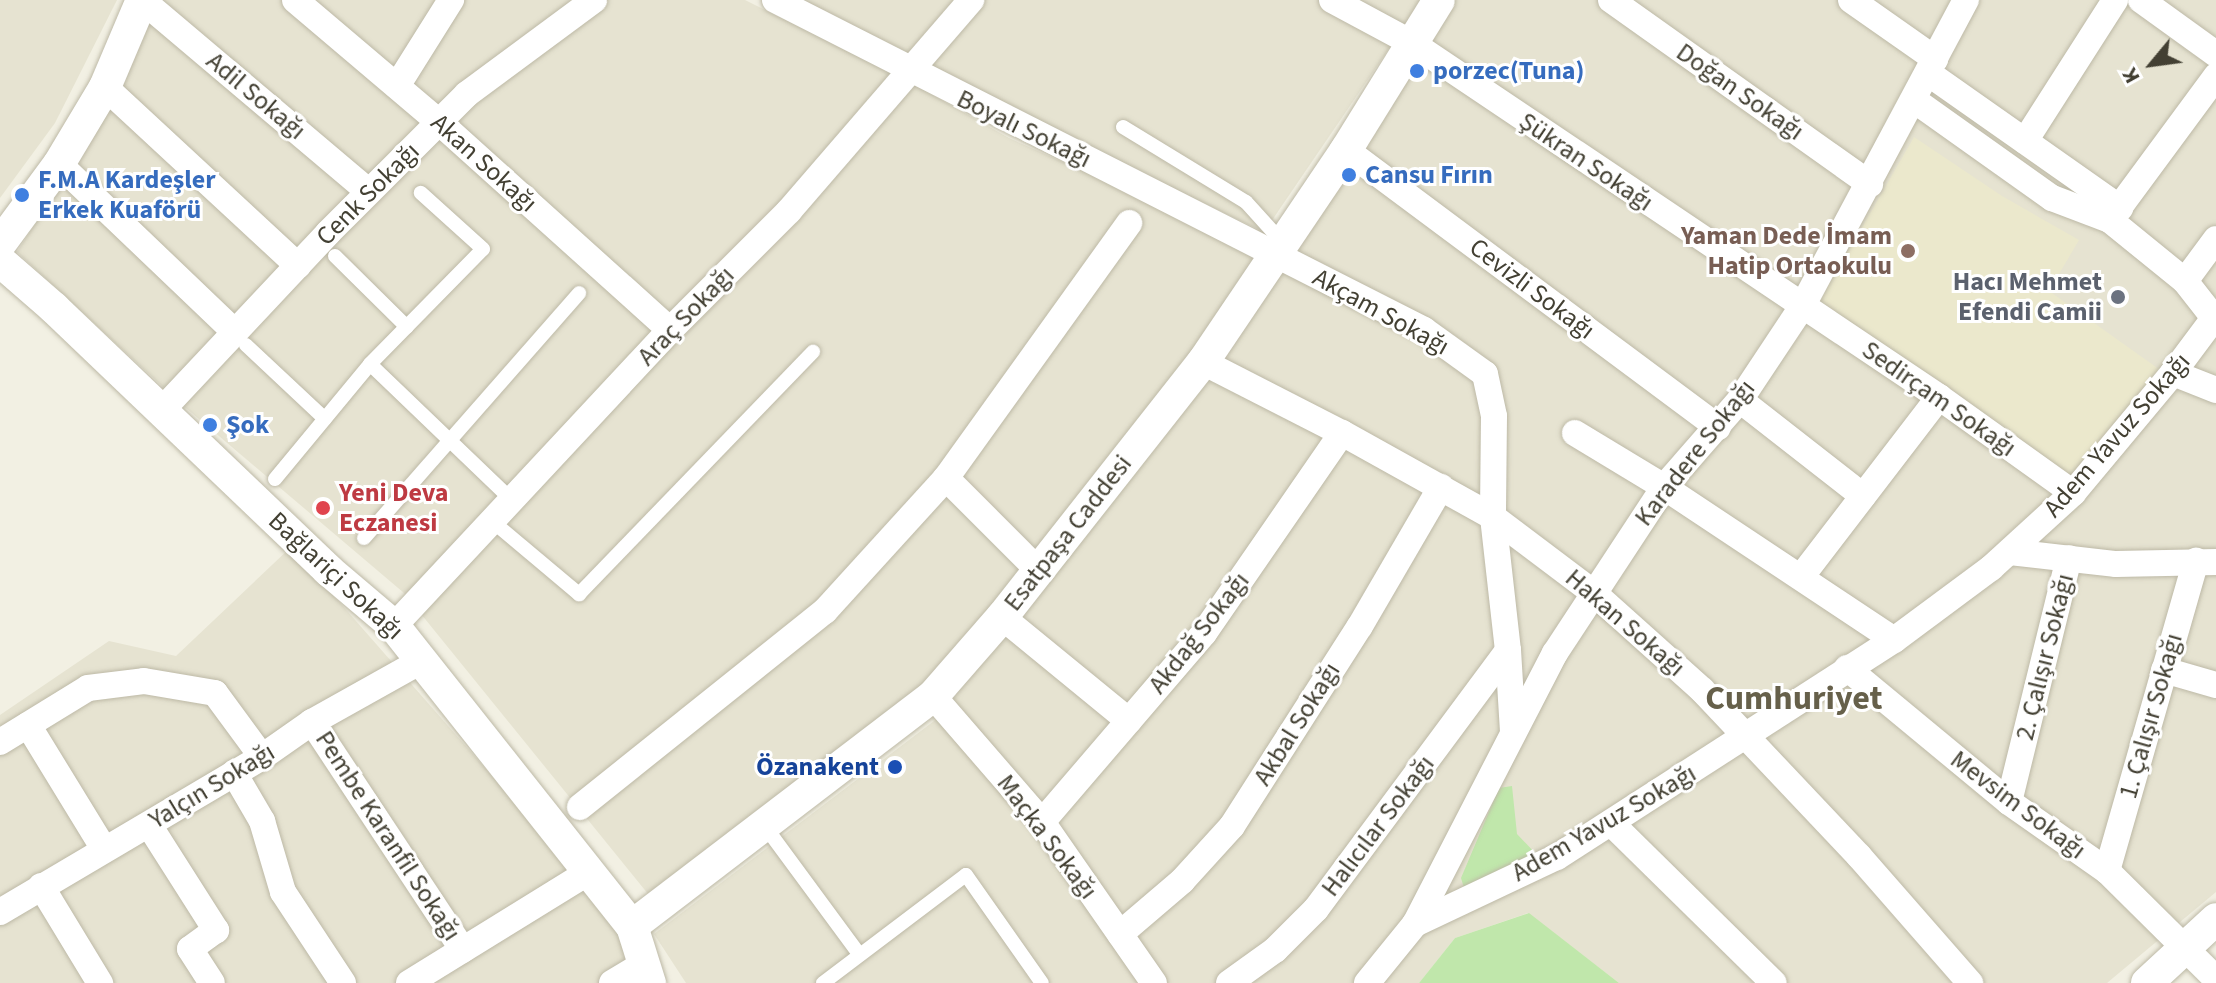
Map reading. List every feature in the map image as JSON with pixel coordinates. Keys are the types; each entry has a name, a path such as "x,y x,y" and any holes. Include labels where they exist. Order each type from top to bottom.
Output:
{"street":[{"path":"0,244 59,164 105,87 142,0"},
{"name":"Adil Sokağı","path":"142,0 369,192"},
{"path":"397,86 451,0"},
{"name":"Cenk Sokağı","path":"161,411 241,338 298,266 467,94 594,0"},
{"name":"Boyalı Sokağı","path":"775,0 910,72 1279,248"},
{"name":"Araç Sokağı","path":"394,626 670,330 789,211 971,0"},
{"name":"Şükran Sokağı","path":"1332,0 1412,43 1592,167 1803,305"},
{"name":"Esatpaşa Caddesi","path":"632,926 933,696 1002,617 1203,362 1346,150 1439,0"},
{"name":"Doğan Sokağı","path":"1611,0 1870,184"},
{"name":"Adem Yavuz Sokağı","path":"1415,924 1557,857 1894,640 2010,552 2073,493 2173,373 2214,318 2185,281 2115,214 1851,0"},
{"name":"Karadere Sokağı","path":"1374,980 1415,924 1555,653 1664,487 1740,400 1803,305 1966,0"},
{"path":"2025,141 2115,0"},
{"path":"2141,0 2216,54"},
{"name":"Akan Sokağı","path":"298,1 439,122 670,330"},
{"path":"2115,214 2216,76"},
{"path":"105,87 298,266"},
{"name":"Adem Yavuz Sokağı","path":"1914,100 2052,198 2115,214"},
{"name":"Cevizli Sokağı","path":"1346,150 1718,427"},
{"path":"59,164 241,338"},
{"path":"580,807 825,611 946,478 1129,223"},
{"path":"2185,281 2216,239"},
{"name":"Akçam Sokağı","path":"1279,248 1424,330 1485,374 1494,416 1493,517"},
{"name":"Bağlariçi Sokağı","path":"0,261 54,308 328,570 394,626 632,926"},
{"name":"Sedirçam Sokağı","path":"1803,305 2073,493"},
{"name":"Hakan Sokağı","path":"1203,362 1342,433 1493,517 1594,593 1702,690 1859,856 1970,983"},
{"path":"2173,373 2216,390"},
{"path":"1801,577 1939,397"},
{"path":"1740,400 1863,496"},
{"name":"Akdağ Sokağı","path":"1042,822 1204,633 1342,433"},
{"path":"1575,433 1664,487 1894,640"},
{"path":"946,478 1038,570"},
{"name":"Akbal Sokağı","path":"1120,934 1182,881 1232,826 1360,626 1441,487"},
{"path":"1493,517 1508,650 1513,731"},
{"path":"2010,552 2116,564 2206,562"},
{"name":"2. Çalışır Sokağı","path":"2009,802 2069,558"},
{"name":"1. Çalışır Sokağı","path":"2107,871 2164,670 2206,562"},
{"path":"1002,617 1129,721"},
{"name":"Halıcılar Sokağı","path":"1229,983 1275,950 1316,909 1508,650"},
{"name":"Yalçın Sokağı","path":"0,912 262,757 312,722 423,660"},
{"name":"Mevsim Sokağı","path":"1847,668 2009,802 2107,871 2216,979"},
{"path":"2164,670 2216,685"},
{"path":"0,742 88,688 144,681 215,693 262,757"},
{"name":"Maçka Sokağı","path":"933,696 1042,822 1154,983"},
{"name":"Pembe Karanfil Sokağı","path":"312,722 463,950"},
{"path":"28,725 104,849"},
{"path":"234,773 262,821 283,892 343,983"},
{"path":"1611,823 1774,983"},
{"path":"149,825 216,930 190,949 212,983"},
{"path":"409,983 589,872"},
{"path":"41,886 100,983"},
{"path":"2147,983 2216,919"},
{"path":"612,983 647,973 632,926"}],"lane":[{"path":"1123,127 1246,202 1279,248"},
{"path":"275,479 370,364 483,249 421,193"},
{"path":"335,256 407,327"},
{"path":"364,538 579,293"},
{"path":"241,338 325,419"},
{"path":"492,521 579,594 813,352"},
{"path":"370,364 512,500"},
{"path":"764,825 859,954"},
{"path":"823,983 966,875 1042,983"}],"shaded area":[{"path":"0,0 117,0 55,123 0,198"},
{"path":"159,0 745,0 904,79 1009,138 1132,193 1258,256 1193,357 931,695 657,905 404,593 186,408 17,252 114,101"},
{"path":"780,0 1422,0 1264,232"},
{"path":"1454,0 2216,0 2216,892 2107,983 1619,983 1528,913 1455,938 1419,983 686,983 654,934 938,718 1015,619"},
{"path":"1914,137 2002,196 2079,240 2049,291 2163,372 2070,479 1816,307"},
{"path":"291,547 621,923 640,983 0,983 0,715 109,641 176,656"}],"green space":[{"path":"1512,786 1517,834 1537,855 1465,891 1461,878 1499,788"},
{"path":"1529,913 1619,983 1419,983 1455,938"}],"place":[{"name":"porzec(Tuna)","path":"1417,71"},
{"name":"Cansu Fırın","path":"1349,175"},
{"name":"F.M.A Kardeşler Erkek Kuaförü","path":"22,195"},
{"name":"Yaman Dede İmam Hatip Ortaokulu","path":"1908,251"},
{"name":"Hacı Mehmet Efendi Camii","path":"2118,297"},
{"name":"Şok","path":"210,425"},
{"name":"Yeni Deva Eczanesi","path":"323,508"},
{"name":"Özanakent","path":"895,767"}],"district":[{"name":"Cumhuriyet","path":"1794,699"}]}
